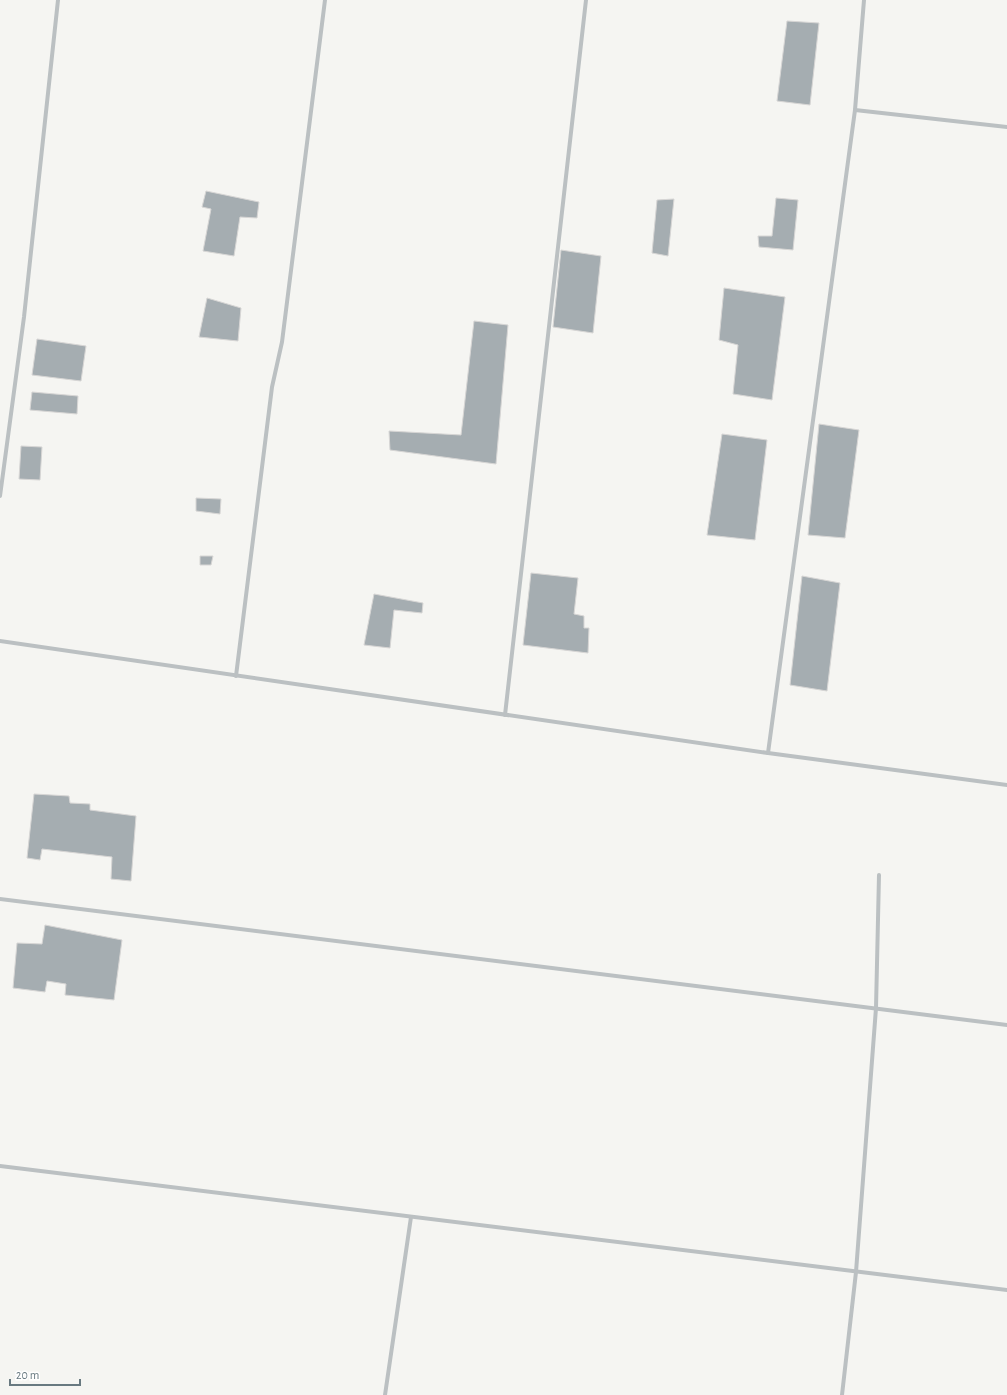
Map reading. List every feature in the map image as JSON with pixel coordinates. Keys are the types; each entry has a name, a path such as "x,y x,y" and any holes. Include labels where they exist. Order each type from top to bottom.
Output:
{"street":[{"path":"0,496 24,317 58,0"},
{"path":"236,676 272,387 282,342 325,0"},
{"path":"505,715 586,0"},
{"path":"768,753 855,110 864,0"},
{"path":"855,110 1007,127"},
{"path":"0,641 768,753 1007,785"},
{"path":"842,1395 856,1272 876,1008 879,875"},
{"path":"0,899 1007,1025"},
{"path":"0,1166 1007,1290"},
{"path":"385,1395 411,1217"}],"building":[{"path":"787,21 819,23 810,105 777,101"},
{"path":"206,191 259,202 257,218 240,217 234,256 203,251 211,209 202,207"},
{"path":"776,198 798,200 793,250 759,247 758,236 772,236"},
{"path":"674,199 668,256 652,253 657,200"},
{"path":"561,250 601,256 593,333 553,327"},
{"path":"724,288 785,297 772,400 733,394 738,345 719,340"},
{"path":"207,298 241,308 238,341 199,337"},
{"path":"474,321 508,325 496,464 390,450 389,431 461,435"},
{"path":"37,339 86,346 81,381 32,375"},
{"path":"32,392 78,396 77,414 30,410"},
{"path":"819,424 859,430 845,538 808,535"},
{"path":"722,434 767,440 755,540 707,535"},
{"path":"21,446 42,447 40,480 19,479"},
{"path":"196,498 221,499 220,514 196,511"},
{"path":"200,556 213,556 211,565 200,565"},
{"path":"531,573 578,578 574,614 584,616 584,628 589,628 588,653 523,645"},
{"path":"802,576 840,583 827,691 790,685"},
{"path":"374,594 423,603 422,613 394,610 390,648 364,645"},
{"path":"34,794 69,796 70,803 90,804 90,810 136,816 131,881 111,879 112,857 42,849 40,860 27,858"},
{"path":"45,925 122,940 114,1000 65,995 66,984 47,981 45,992 13,988 17,943 42,944"}]}
